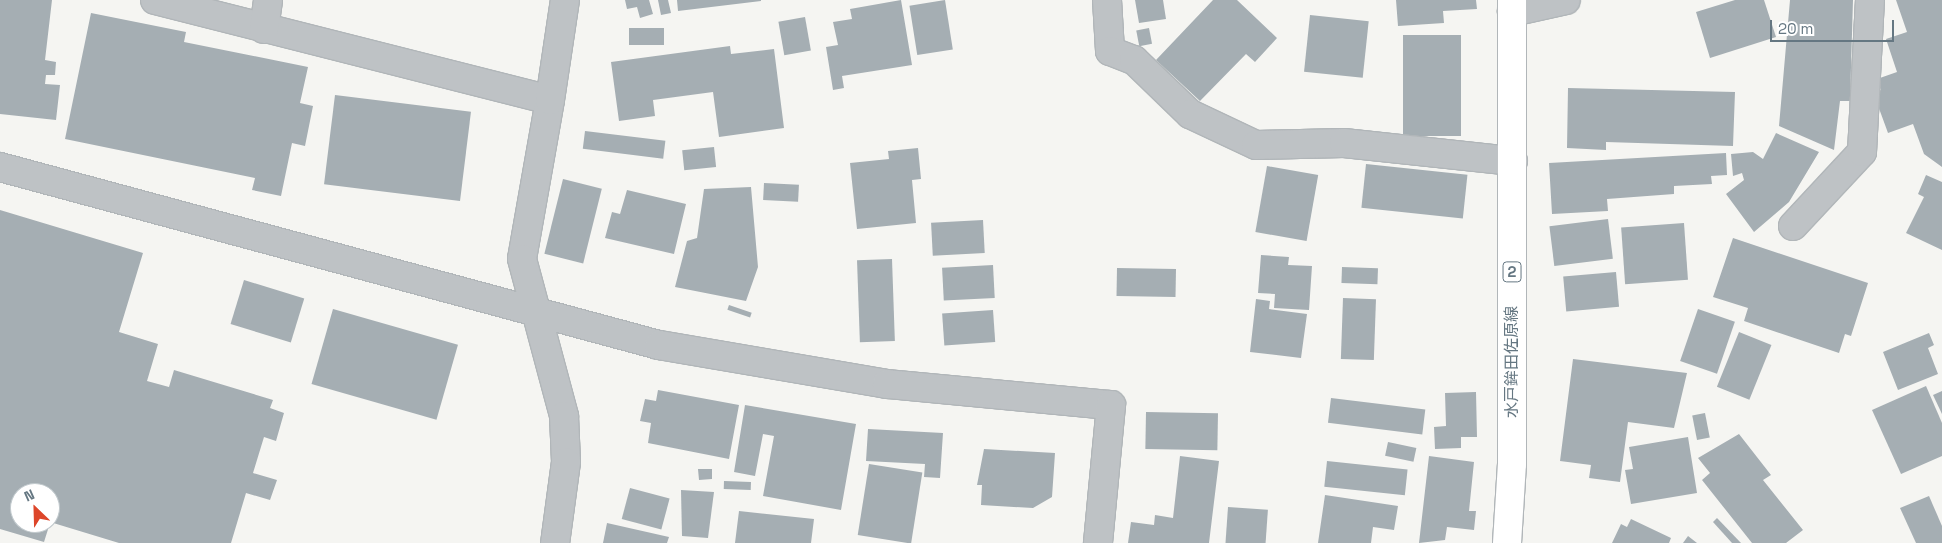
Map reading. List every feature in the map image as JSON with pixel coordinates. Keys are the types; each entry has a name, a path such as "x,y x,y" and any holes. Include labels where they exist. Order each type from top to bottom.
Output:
{"main road":[{"name":"水戸鉾田佐原線","path":"1507,543 1512,464 1512,6"}],"street":[{"path":"155,0 550,100"},
{"path":"264,29 268,0"},
{"path":"555,543 566,462 564,416 554,368 533,311 522,260 550,100 564,0"},
{"path":"1107,0 1110,51 1134,60 1190,114 1256,145 1344,143 1513,161"},
{"path":"1512,6 1566,0"},
{"path":"1792,226 1862,152 1870,0"},
{"path":"0,167 659,345 886,384 1111,405 1098,543"}],"building":[{"path":"0,0 52,0 45,60 56,62 55,75 46,75 45,84 60,85 56,120 0,114"},
{"path":"625,0 649,0 653,14 640,18 637,7 627,9"},
{"path":"658,0 668,0 671,13 661,15"},
{"path":"677,0 761,0 761,1 678,11"},
{"path":"901,0 912,65 842,76 844,88 833,90 826,47 838,45 833,22 852,19 850,9"},
{"path":"945,0 953,49 917,55 909,6"},
{"path":"1135,0 1163,0 1166,19 1139,23"},
{"path":"1213,0 1237,0 1277,38 1255,62 1246,54 1200,101 1156,60"},
{"path":"1396,0 1476,0 1477,9 1443,11 1444,23 1398,26"},
{"path":"1735,0 1764,0 1776,37 1710,58 1696,12"},
{"path":"1790,0 1853,0 1850,101 1840,101 1834,150 1779,126"},
{"path":"1896,0 1942,0 1942,167 1924,154 1913,124 1888,133 1873,92 1881,90 1877,79 1897,72 1886,39 1907,32"},
{"path":"91,13 186,32 184,42 308,67 300,103 313,106 305,146 292,143 281,196 252,190 255,178 65,139"},
{"path":"1310,15 1369,21 1363,78 1304,72"},
{"path":"805,17 811,50 784,55 778,22"},
{"path":"629,28 664,28 664,45 629,45"},
{"path":"1149,28 1152,44 1139,46 1136,30"},
{"path":"1403,35 1461,35 1461,136 1403,136"},
{"path":"730,46 731,54 774,49 784,128 719,137 713,92 653,100 655,116 619,121 611,62"},
{"path":"1568,88 1735,92 1733,146 1606,142 1606,150 1567,148"},
{"path":"335,95 471,112 460,201 324,184"},
{"path":"585,131 665,141 663,159 583,149"},
{"path":"1776,133 1819,152 1789,202 1754,232 1726,194 1744,180 1742,173 1733,176 1731,154 1753,152 1763,159"},
{"path":"714,147 716,167 684,170 682,150"},
{"path":"918,148 921,179 912,180 916,223 857,229 850,163 889,159 888,151"},
{"path":"1726,153 1727,175 1711,176 1712,184 1674,186 1674,194 1607,199 1608,211 1552,214 1549,163"},
{"path":"1366,164 1467,175 1463,218 1361,208"},
{"path":"1267,166 1318,175 1307,241 1255,232"},
{"path":"1926,175 1942,182 1942,250 1906,233 1924,197 1918,194"},
{"path":"563,179 602,189 583,263 544,254"},
{"path":"764,183 799,185 798,202 763,200"},
{"path":"751,187 758,267 746,301 675,287 687,241 697,238 704,189"},
{"path":"627,190 686,204 674,254 605,238 612,212 620,214"},
{"path":"0,210 143,253 119,332 158,344 147,381 169,387 174,370 273,400 270,408 284,413 276,441 264,437 253,473 277,480 270,500 246,493 231,543 119,543 60,525 60,483 10,483 10,532 0,529"},
{"path":"1608,219 1613,259 1554,266 1549,226"},
{"path":"983,220 985,253 933,256 931,223"},
{"path":"1684,223 1688,280 1625,284 1621,227"},
{"path":"1733,238 1868,283 1851,336 1845,334 1839,353 1744,321 1748,308 1713,297"},
{"path":"1261,255 1289,257 1288,265 1312,266 1309,310 1274,308 1275,294 1258,293"},
{"path":"892,259 895,341 860,342 857,260"},
{"path":"993,265 995,298 944,301 942,268"},
{"path":"1342,267 1378,268 1377,284 1341,283"},
{"path":"1117,268 1176,269 1176,297 1117,296"},
{"path":"1616,272 1619,307 1566,311 1563,277"},
{"path":"244,280 304,298 291,342 231,324"},
{"path":"1343,298 1376,299 1374,360 1341,359"},
{"path":"1256,299 1270,301 1269,309 1307,314 1301,358 1250,352"},
{"path":"729,305 752,313 750,318 727,310"},
{"path":"333,309 458,345 436,420 312,384"},
{"path":"1698,309 1735,322 1717,374 1680,361"},
{"path":"993,310 995,342 944,345 942,314"},
{"path":"1739,332 1771,345 1749,400 1717,387"},
{"path":"1929,333 1934,345 1928,348 1938,374 1898,390 1883,352"},
{"path":"1573,359 1687,373 1674,428 1628,422 1620,482 1589,478 1591,465 1560,461"},
{"path":"1926,386 1942,423 1942,456 1901,474 1872,410"},
{"path":"658,390 739,405 729,459 648,443 651,423 640,421 645,399 656,401"},
{"path":"1942,391 1942,414 1933,395"},
{"path":"1476,392 1477,437 1461,437 1461,448 1435,449 1434,427 1446,426 1445,393"},
{"path":"1331,398 1425,410 1422,434 1328,423"},
{"path":"745,405 856,424 841,510 763,496 774,436 763,434 755,476 734,472"},
{"path":"1146,412 1218,413 1217,450 1145,449"},
{"path":"1705,413 1710,438 1697,440 1692,415"},
{"path":"868,429 943,433 940,478 924,477 925,464 866,461"},
{"path":"1739,434 1771,475 1763,480 1803,530 1786,543 1752,543 1702,480 1710,473 1698,458"},
{"path":"1688,437 1697,493 1631,504 1625,470 1633,469 1629,447"},
{"path":"1388,442 1416,448 1413,462 1385,456"},
{"path":"984,449 1055,453 1052,497 1033,508 981,505 982,485 977,485"},
{"path":"1180,456 1219,461 1209,543 1128,543 1131,522 1154,525 1155,515 1173,518"},
{"path":"1429,456 1474,462 1469,511 1476,511 1474,530 1447,527 1445,540 1419,543"},
{"path":"1327,461 1408,469 1405,495 1324,487"},
{"path":"869,464 922,472 911,543 858,535"},
{"path":"698,469 712,469 712,479 699,480"},
{"path":"724,481 751,482 751,490 724,489"},
{"path":"630,488 670,499 661,530 622,519"},
{"path":"681,490 714,492 708,538 682,536"},
{"path":"1325,495 1398,506 1394,530 1373,527 1371,543 1318,543"},
{"path":"1929,496 1942,526 1942,543 1916,543 1900,508"},
{"path":"1228,507 1268,510 1266,543 1225,543"},
{"path":"739,511 814,519 811,543 735,543"},
{"path":"1717,518 1741,543 1732,543 1713,522"},
{"path":"1631,519 1671,538 1669,543 1612,543 1621,524 1627,527"},
{"path":"607,523 669,537 667,543 603,543"},
{"path":"14,533 47,533 44,542"},
{"path":"1688,536 1697,543 1683,543"}]}
